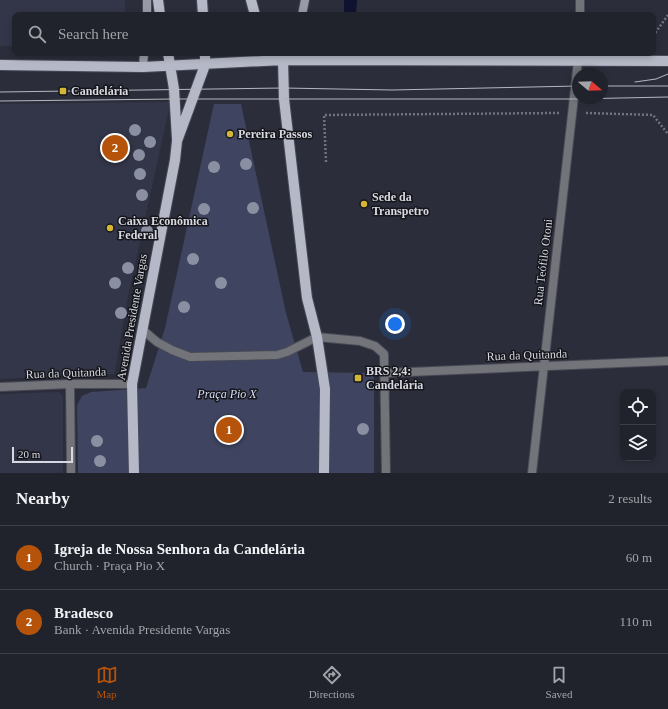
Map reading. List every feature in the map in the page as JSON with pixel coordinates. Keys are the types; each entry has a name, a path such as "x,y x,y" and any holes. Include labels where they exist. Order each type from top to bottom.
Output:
{"main road":[{"path":"147,0 147,12"},
{"path":"158,0 160,12"},
{"path":"202,0 203,12"},
{"path":"251,0 254,12"},
{"path":"303,12 305,0"},
{"path":"143,67 144,56"},
{"path":"168,56 177,141"},
{"name":"Avenida Presidente Vargas","path":"134,473 132,384 175,160 177,141 205,65 204,56"},
{"path":"0,65 143,67 205,65 274,56"},
{"path":"282,56 284,99 307,298 317,337 325,389 324,473"},
{"path":"430,56 578,57 668,61"}],"street":[{"path":"580,0 580,12"},
{"name":"Rua Teófilo Otoni","path":"532,473 578,57"},
{"path":"143,330 157,342 190,357 277,354 287,352 317,337 360,341 375,346 384,354 386,373 386,473"},
{"name":"Rua da Quitanda","path":"386,373 543,367 668,360"},
{"path":"70,384 70,473"},
{"name":"Rua da Quitanda","path":"0,387 70,384 132,384"}],"path":[{"path":"656,32 668,15"},
{"path":"326,162 324,116 572,113 653,115 668,134"}],"shaded area":[{"path":"0,0 125,0 125,12 12,12 12,46 0,46"},
{"path":"344,0 357,0 356,12 344,12"},
{"path":"169,102 170,104 127,301 114,374 0,379 0,104"},
{"path":"59,392 63,397 63,473 0,473 0,394"}],"green space":[{"name":"Praça Pio X","path":"214,104 241,104 286,313 303,372 368,373 374,377 374,473 78,473 77,405 82,396 91,392 146,388 165,328"}],"tram line":[{"path":"635,82 656,79 668,74"},
{"path":"0,92 284,88 392,90 572,86"},
{"path":"608,86 668,86"},
{"path":"0,101 174,99 574,99 668,97"}],"place":[{"name":"Candelária","path":"63,91"},
{"name":"Pereira Passos","path":"230,134"},
{"name":"Bradesco","path":"115,148"},
{"name":"Sede da Transpetro","path":"364,204"},
{"name":"Caixa Econômica Federal","path":"110,228"},
{"name":"BRS 2,4: Candelária","path":"358,378"},
{"name":"Igreja de Nossa Senhora da Candelária","path":"229,430"}]}
